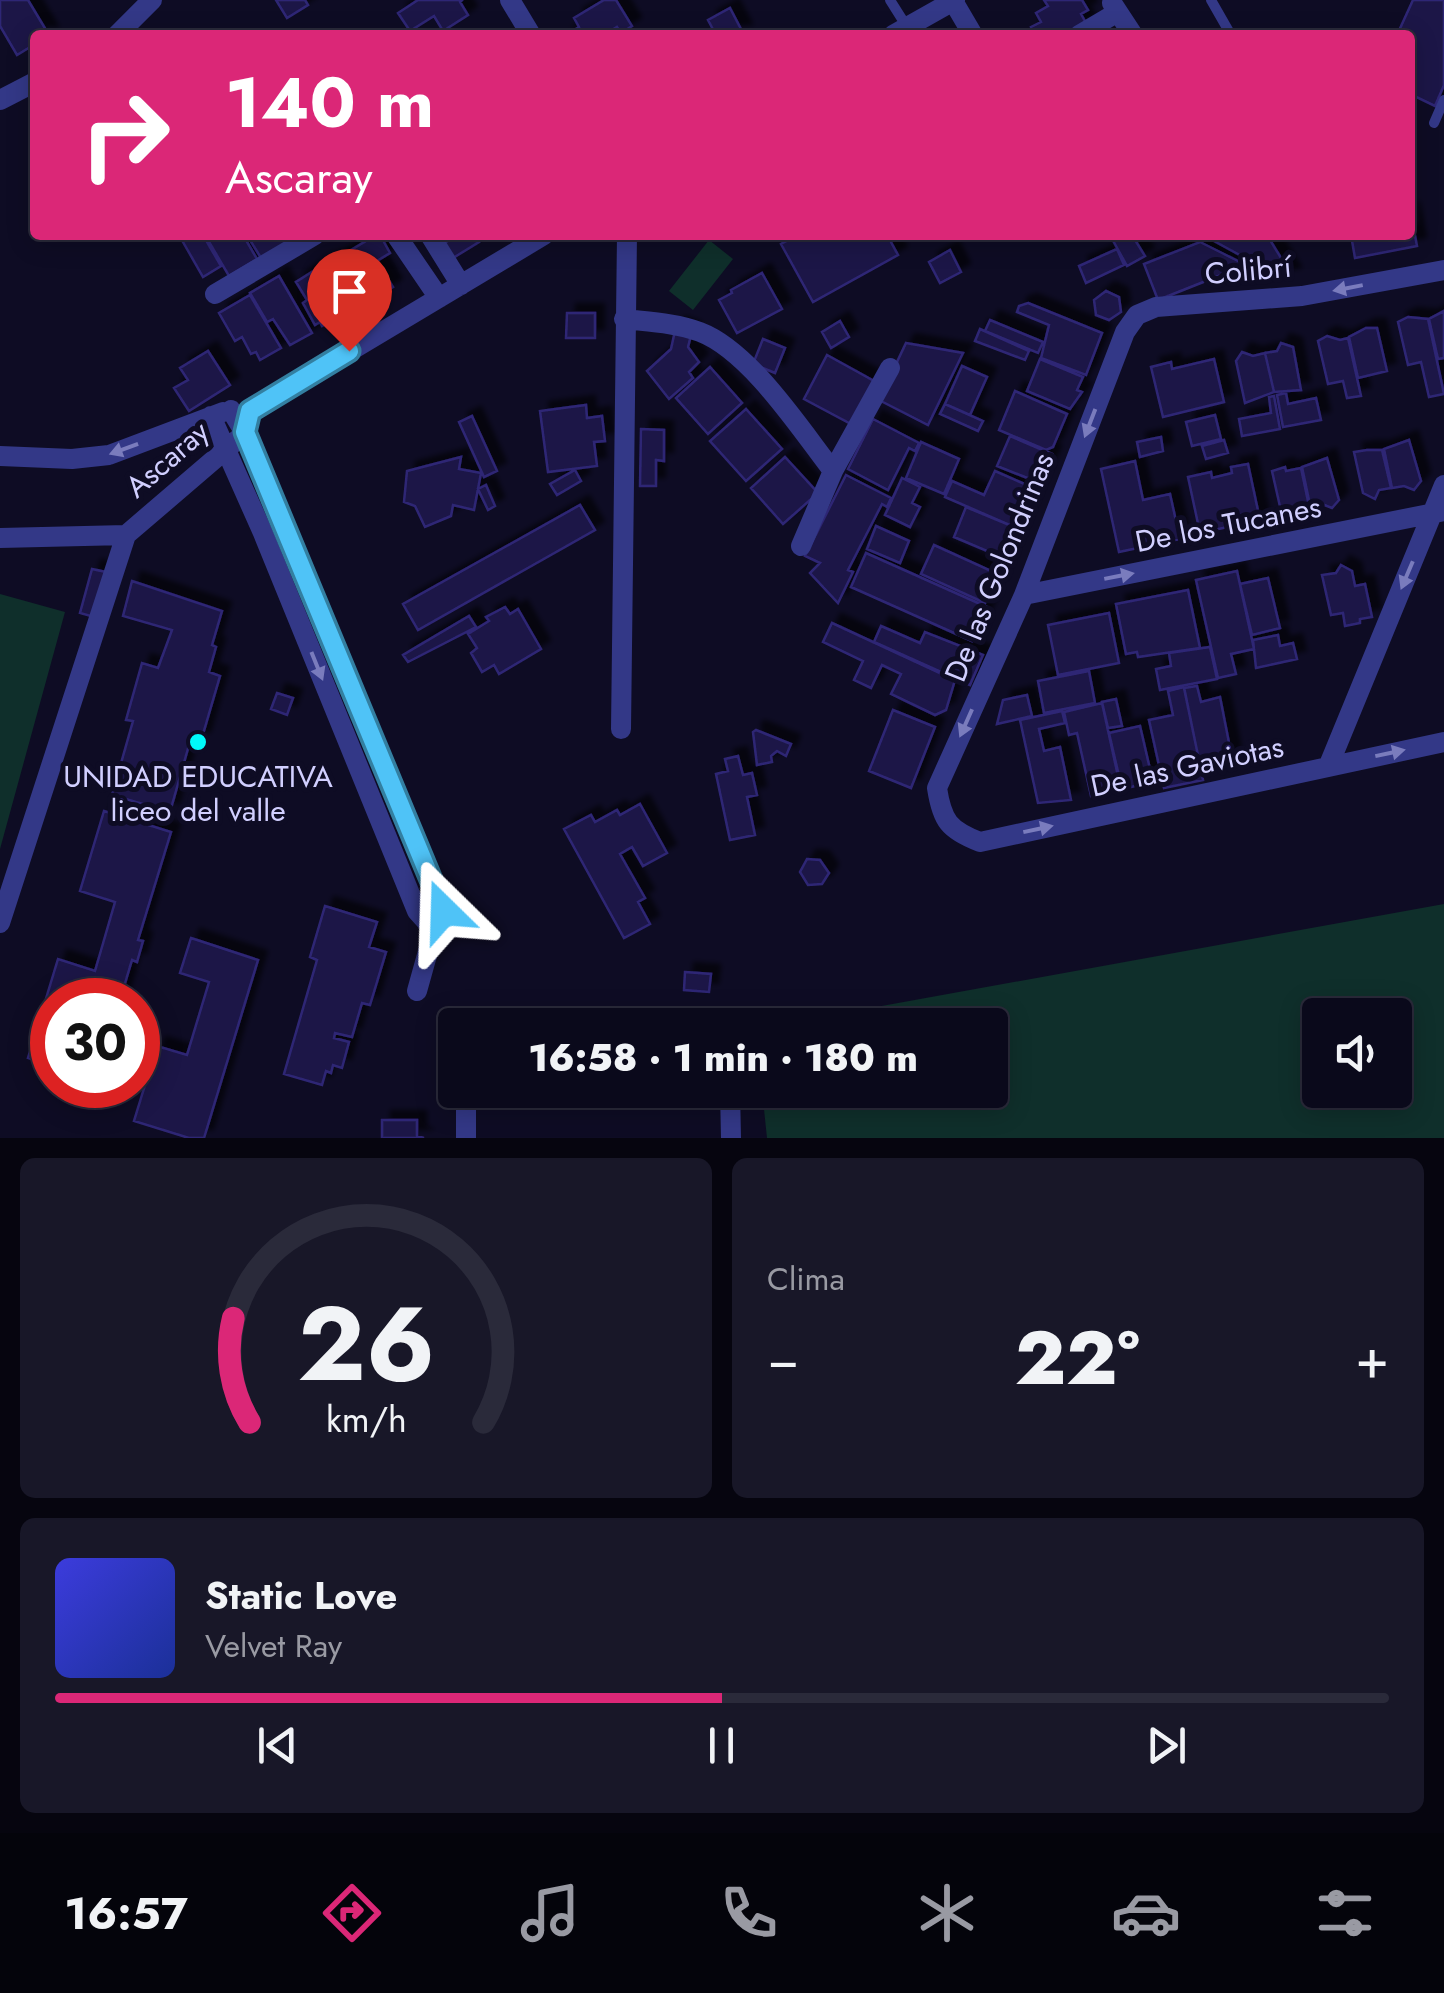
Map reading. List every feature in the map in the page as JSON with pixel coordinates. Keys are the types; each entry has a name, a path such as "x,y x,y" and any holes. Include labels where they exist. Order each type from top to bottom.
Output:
{"street":[{"path":"121,30 152,0"},
{"path":"510,0 529,30"},
{"path":"902,30 954,0 970,30"},
{"path":"1086,30 1114,6 1129,30"},
{"path":"0,100 30,85"},
{"path":"215,294 307,240"},
{"path":"399,240 439,298"},
{"path":"433,240 461,285"},
{"name":"Ascaray","path":"126,535 245,432 230,412 439,298 536,240"},
{"path":"621,729 627,240"},
{"name":"Colibrí","path":"1125,332 1137,315 1156,307 1302,296 1444,270"},
{"path":"624,320 674,324 706,334 756,374 833,471"},
{"name":"De las Golondrinas","path":"948,823 936,788 1024,595 1125,332"},
{"path":"801,546 833,471 890,368"},
{"path":"0,456 110,455 230,412 225,447 417,910 434,930"},
{"path":"245,432 444,911 434,930 417,991"},
{"path":"1328,766 1438,512 1444,485"},
{"name":"De los Tucanes","path":"1024,595 1438,512"},
{"path":"0,538 126,535 0,923"},
{"name":"De las Gaviotas","path":"948,823 958,833 980,842 1444,742"},
{"path":"466,1108 466,1138"},
{"path":"730,1108 731,1138"}],"lane":[{"path":"890,0 900,30"},
{"path":"1211,0 1228,30"},
{"path":"1434,123 1444,100"}],"green space":[{"path":"709,240 733,259 693,310 669,291"},
{"path":"0,594 65,612 0,849"},
{"path":"1444,904 1444,1138 767,1138 764,1108 1008,1108 1008,1008 871,1008"}],"building":[{"path":"0,0 28,0 46,30 30,30 30,47 17,55 0,26"},
{"path":"276,0 305,0 308,5 287,18"},
{"path":"418,0 462,0 468,15 445,30 434,16 409,30 398,13"},
{"path":"604,0 616,0 632,26 626,30 574,30 579,27 574,18"},
{"path":"1044,0 1082,0 1088,10 1081,14 1086,23 1074,30 1032,30 1031,27 1041,22 1036,13 1048,6"},
{"path":"1413,0 1444,0 1444,85 1435,106 1415,96 1415,30 1399,30"},
{"path":"730,8 741,30 713,30 708,20"},
{"path":"1415,236 1417,246 1355,258 1352,240 1415,240"},
{"path":"182,240 206,240 221,266 203,277"},
{"path":"208,240 246,240 257,259 229,276"},
{"path":"250,240 291,240 261,258"},
{"path":"368,240 383,240 390,253 377,261 393,287 352,311 346,301 339,305 318,270"},
{"path":"788,240 890,240 898,255 813,302 781,244"},
{"path":"1113,240 1135,240 1145,256 1127,266"},
{"path":"1212,240 1270,240 1292,276 1282,278"},
{"path":"479,242 453,258 444,243"},
{"path":"1200,242 1246,265 1158,300 1144,264"},
{"path":"1117,249 1124,265 1086,283 1079,266"},
{"path":"950,250 961,272 940,283 929,262"},
{"path":"315,270 342,315 322,326 320,322 315,325 296,282"},
{"path":"762,273 782,309 737,333 719,300"},
{"path":"279,276 312,333 290,345 273,319 267,322 250,293"},
{"path":"1106,291 1119,297 1121,312 1109,320 1096,315 1094,300"},
{"path":"250,295 281,348 260,360 256,352 251,354 242,337 235,341 219,313"},
{"path":"1028,303 1102,333 1086,375 1041,358 1049,325 1017,312 1019,306"},
{"path":"1444,311 1444,358 1438,359 1429,319"},
{"path":"567,313 595,313 595,338 566,338"},
{"path":"1408,317 1428,319 1444,394 1429,397 1421,362 1408,365 1398,322"},
{"path":"990,320 1043,342 1038,353 985,331"},
{"path":"840,321 849,337 831,348 822,332"},
{"path":"676,326 692,331 688,347 699,362 689,372 693,378 669,399 647,371 671,349"},
{"path":"1366,328 1377,328 1387,371 1358,378 1349,337"},
{"path":"980,329 1029,351 1025,360 975,341"},
{"path":"1327,336 1348,338 1361,396 1347,398 1343,381 1328,384 1318,341"},
{"path":"763,339 785,348 775,373 753,364"},
{"path":"906,343 963,353 928,425 879,400"},
{"path":"1281,343 1293,347 1301,390 1274,392 1265,353 1277,351"},
{"path":"208,351 230,385 189,411 174,388 188,380 180,368"},
{"path":"1242,352 1253,356 1265,353 1274,392 1245,403 1236,361"},
{"path":"827,355 874,381 851,424 804,399"},
{"path":"1040,359 1083,377 1077,390 1082,392 1070,409 1027,391"},
{"path":"1214,359 1224,402 1163,417 1151,367 1171,362 1172,369"},
{"path":"962,366 987,377 970,415 945,404"},
{"path":"710,367 742,403 708,434 676,398"},
{"path":"1015,391 1067,414 1053,447 1046,450 999,430"},
{"path":"1286,393 1288,404 1316,398 1321,420 1283,427 1277,395"},
{"path":"1274,396 1280,429 1242,436 1239,419 1271,413 1269,397"},
{"path":"945,404 983,421 978,431 940,414"},
{"path":"586,405 587,418 602,416 605,441 594,442 597,466 548,472 540,411"},
{"path":"746,409 782,449 746,481 710,441"},
{"path":"1215,415 1221,439 1192,446 1186,422"},
{"path":"472,416 497,471 484,477 459,422"},
{"path":"873,419 919,443 915,451 909,448 888,490 848,469"},
{"path":"641,429 664,430 664,461 656,460 656,486 640,486"},
{"path":"1010,436 1052,454 1042,477 1035,481 997,466"},
{"path":"1161,437 1163,451 1140,457 1137,442"},
{"path":"1224,440 1228,453 1206,459 1202,446"},
{"path":"1409,440 1421,481 1414,490 1404,486 1392,488 1384,449"},
{"path":"921,442 959,459 944,494 906,478"},
{"path":"1382,450 1391,488 1379,490 1375,499 1363,493 1354,452"},
{"path":"461,457 459,469 481,473 474,510 453,505 451,516 425,527 415,506 404,502 407,471"},
{"path":"785,457 818,493 783,524 751,488"},
{"path":"1327,458 1339,500 1332,508 1310,505 1302,467"},
{"path":"1135,461 1143,500 1170,494 1180,539 1119,552 1101,469"},
{"path":"1248,464 1260,520 1200,533 1188,477 1211,472 1212,478 1232,473 1231,467"},
{"path":"1285,467 1286,471 1301,468 1309,506 1297,508 1293,517 1281,511 1272,471"},
{"path":"575,470 581,481 557,495 550,484"},
{"path":"995,471 1036,489 1019,529 945,497 952,481 984,495"},
{"path":"846,475 891,498 887,507 882,504 848,570 853,572 838,603 810,573 820,563 805,556"},
{"path":"902,478 920,487 912,503 920,507 910,527 885,515"},
{"path":"486,485 495,506 488,510 478,489"},
{"path":"580,505 595,530 418,630 403,604"},
{"path":"966,507 1019,529 1009,554 1001,557 954,537"},
{"path":"876,526 909,541 900,563 867,549"},
{"path":"934,545 998,574 985,603 921,574"},
{"path":"866,553 987,607 972,641 851,587"},
{"path":"1341,565 1352,571 1355,586 1365,584 1372,617 1345,626 1343,613 1331,615 1322,575 1336,573"},
{"path":"92,569 106,572 94,617 80,613"},
{"path":"1237,571 1254,649 1231,654 1236,674 1218,678 1196,580"},
{"path":"1268,578 1280,628 1252,635 1240,584"},
{"path":"132,581 222,611 209,672 220,676 201,741 191,738 170,812 112,795 133,721 126,720 142,663 158,668 172,630 123,616"},
{"path":"1188,590 1200,648 1138,657 1137,652 1126,654 1116,604"},
{"path":"505,607 510,614 518,609 541,649 499,674 494,665 482,672 471,653 477,648 468,634 489,621 486,617"},
{"path":"1109,613 1119,663 1058,675 1048,625"},
{"path":"469,616 476,627 408,662 403,655"},
{"path":"832,623 955,680 946,710 935,715 891,694 901,674 882,665 871,688 854,680 863,661 823,642"},
{"path":"881,626 920,643 925,632 983,655 970,685 874,642"},
{"path":"1278,635 1280,646 1293,643 1297,659 1256,668 1253,640"},
{"path":"1210,647 1217,679 1160,690 1156,669 1171,666 1169,653"},
{"path":"1089,671 1095,703 1044,713 1038,681"},
{"path":"1197,686 1201,702 1220,697 1232,758 1200,765 1184,688"},
{"path":"1184,687 1203,780 1164,788 1149,720 1173,715 1168,691"},
{"path":"277,693 293,698 287,715 271,709"},
{"path":"1027,695 1032,716 997,724 1003,700"},
{"path":"1116,699 1122,726 1108,728 1102,702"},
{"path":"1102,703 1121,790 1091,796 1077,733 1069,735 1064,712"},
{"path":"893,710 935,727 911,788 869,771"},
{"path":"1062,711 1065,723 1039,729 1044,751 1060,747 1071,800 1038,803 1020,720"},
{"path":"1140,726 1153,782 1122,789 1109,733"},
{"path":"753,732 791,744 786,756 777,751 771,756 772,762 757,765"},
{"path":"738,756 743,775 752,773 757,795 747,797 755,835 730,840 716,774 728,771 725,759"},
{"path":"640,804 667,853 643,866 632,847 620,854 645,898 638,902 650,924 624,938 564,829 591,815 595,822"},
{"path":"104,811 171,832 138,940 143,941 137,962 132,960 127,978 52,978 58,959 95,971 115,902 80,891"},
{"path":"807,859 820,860 829,873 822,884 808,885 800,872"},
{"path":"325,906 377,922 369,947 386,952 370,1005 362,1003 352,1037 335,1033 334,1038 349,1042 342,1068 333,1065 331,1073 326,1071 322,1085 284,1074 317,960 310,957"},
{"path":"191,938 258,960 204,1138 189,1138 134,1121 138,1108 160,1108 160,1047 187,1055 209,982 180,973"},
{"path":"685,972 711,974 709,992 684,990"},
{"path":"382,1120 417,1120 417,1136 424,1138 382,1138"}],"place":[{"name":"UNIDAD EDUCATIVA liceo del valle","path":"198,742"}],"route":[{"path":"349,351 250,411 245,432 444,911"}]}
